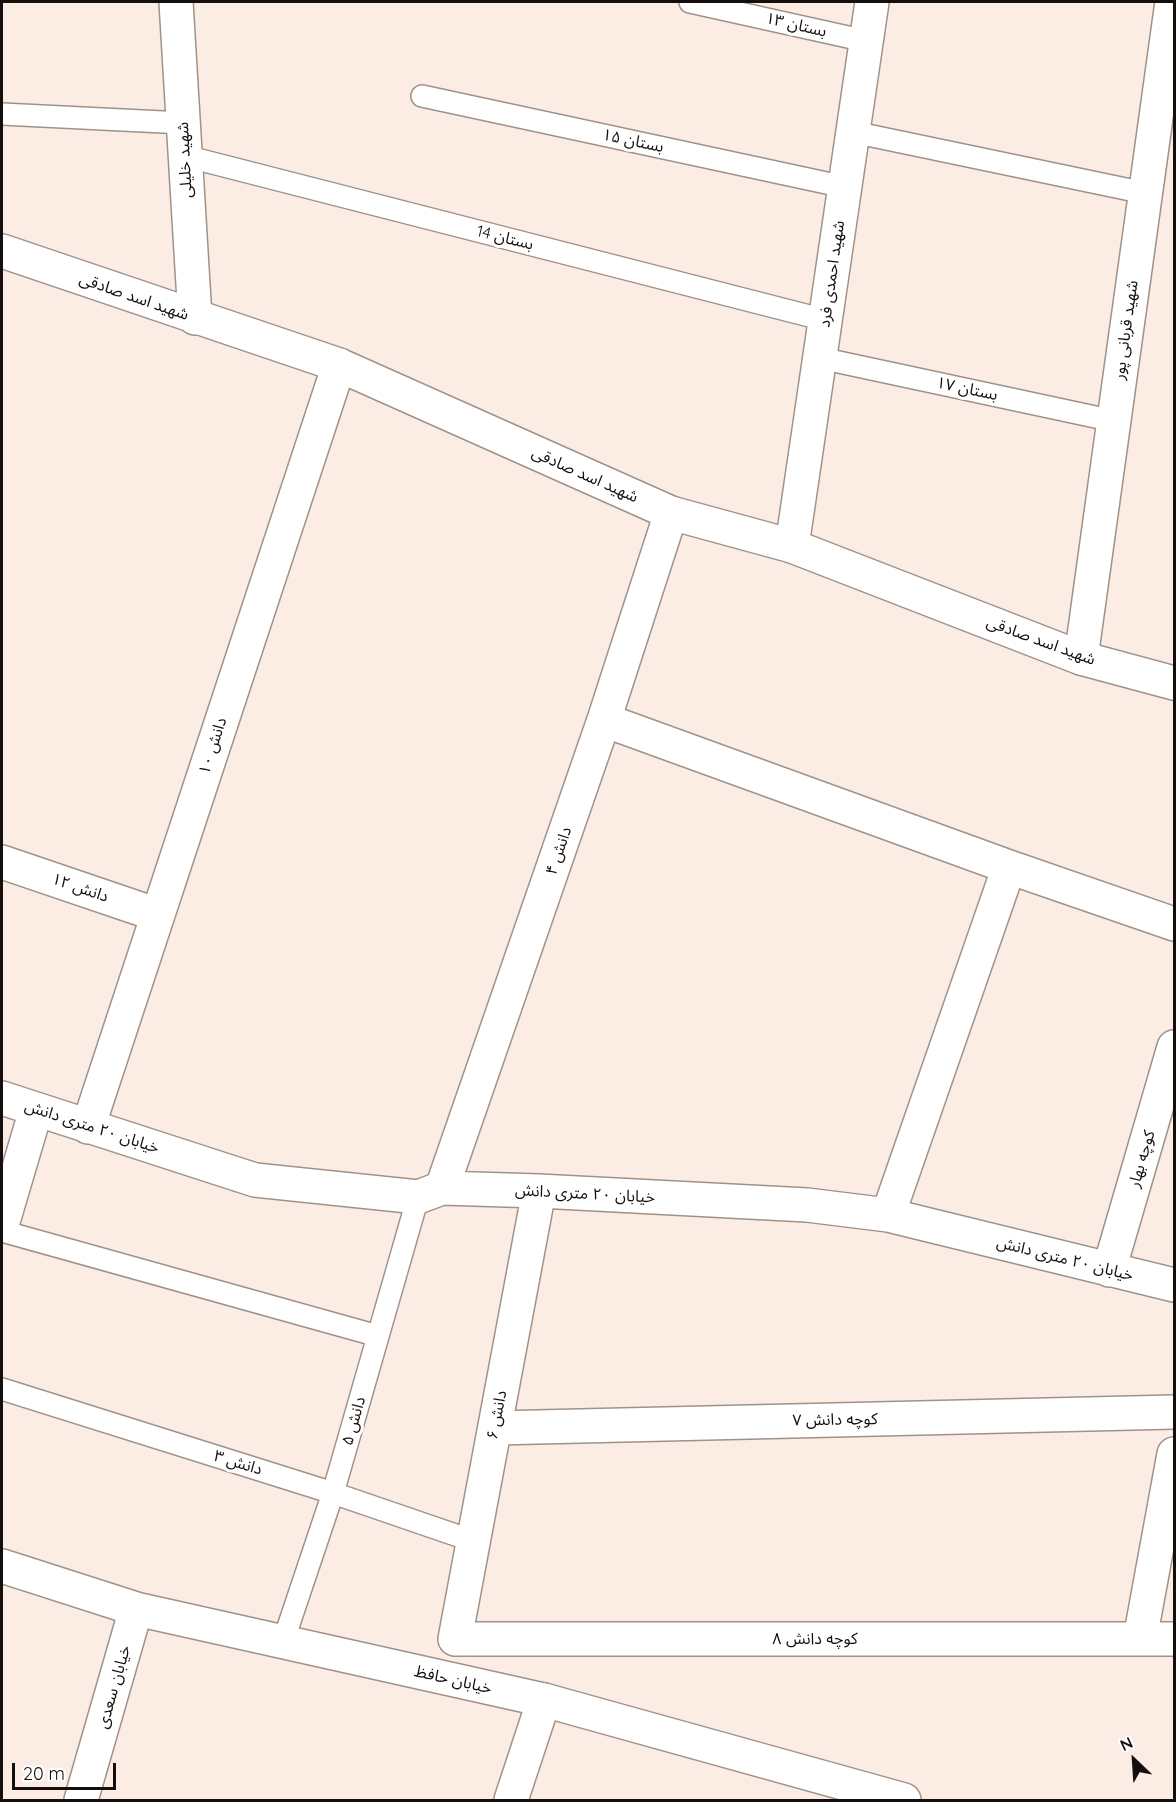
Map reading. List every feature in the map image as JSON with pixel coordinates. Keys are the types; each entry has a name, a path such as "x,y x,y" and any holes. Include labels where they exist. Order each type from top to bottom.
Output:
{"street":[{"name":"شهید خلیلی","path":"176,2 195,318"},
{"name":"شهید احمدی فرد","path":"792,546 872,2"},
{"name":"شهید قربانی پور","path":"1081,658 1172,2"},
{"name":"شهید اسد صادقی","path":"2,251 339,365 671,513 792,546 1081,658 1174,683"},
{"name":"دانش ۱۰","path":"88,1127 339,365"},
{"name":"دانش ۴","path":"430,1193 604,720 671,513"},
{"path":"604,720 1009,867 1174,924"},
{"name":"دانش ۱۲","path":"2,862 158,915"},
{"path":"888,1215 1009,867"},
{"name":"کوچه بهار","path":"1110,1270 1174,1047"},
{"name":"خیابان ۲۰ متری دانش","path":"2,1098 255,1180 430,1193 539,1191 807,1205 888,1215 1174,1285"},
{"path":"2,1225 36,1110"},
{"name":"دانش ۶","path":"455,1639 539,1191"},
{"name":"کوچه دانش ۷","path":"495,1428 1174,1412"},
{"path":"1140,1639 1174,1454"},
{"name":"خیابان حافظ","path":"2,1566 136,1609 544,1701 904,1800"},
{"name":"خیابان سعدی","path":"81,1800 136,1609"},
{"name":"کوچه دانش ۸","path":"455,1639 1174,1639"},
{"path":"511,1800 544,1701"}],"lane":[{"name":"بستان ۱۳","path":"690,2 866,41"},
{"name":"بستان ۱۵","path":"422,96 845,187"},
{"path":"2,114 183,123"},
{"path":"853,132 1145,193"},
{"name":"بستان 14","path":"185,156 825,320"},
{"name":"بستان ۱۷","path":"820,358 1114,421"},
{"name":"دانش ۵","path":"283,1642 333,1493 378,1336 430,1193"},
{"path":"2,1231 378,1336"},
{"name":"دانش ۳","path":"2,1389 333,1493 473,1541"}]}
